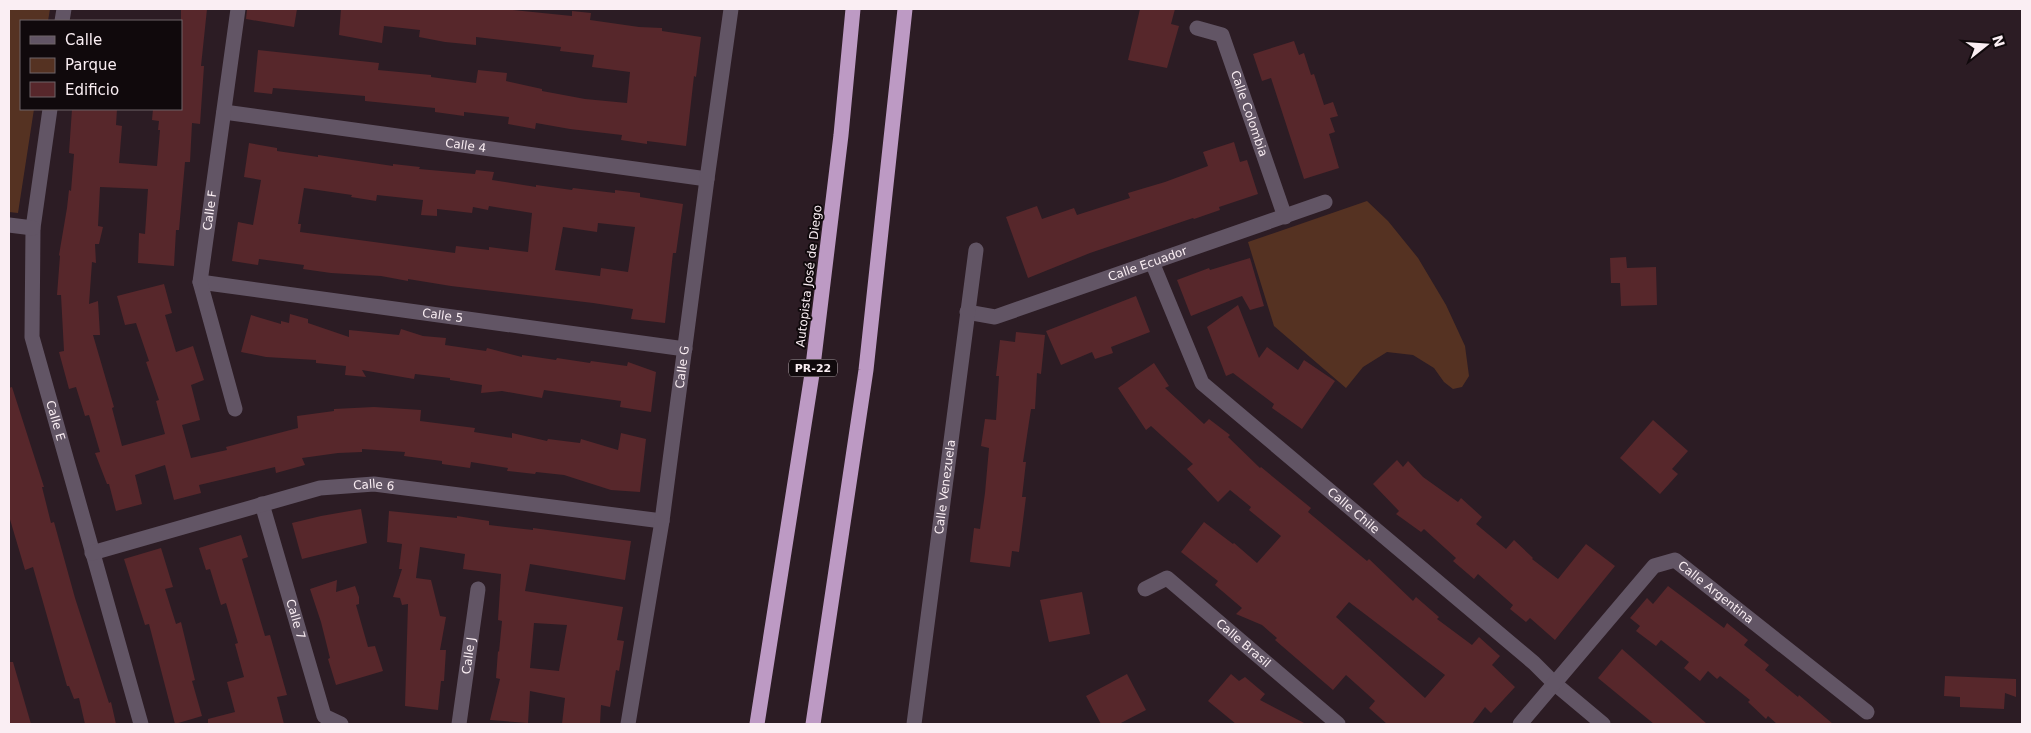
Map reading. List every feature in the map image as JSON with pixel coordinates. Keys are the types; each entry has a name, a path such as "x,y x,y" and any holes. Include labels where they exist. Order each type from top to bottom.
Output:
{"highway":[{"name":"Autopista José de Diego","path":"757,724 812,374 841,135 853,9"},
{"path":"813,724 866,370 905,9"}],"street":[{"name":"Calle F","path":"235,409 200,282 238,9"},
{"name":"Calle G","path":"628,724 662,521 729,9"},
{"name":"Calle Colombia","path":"1197,28 1222,35 1285,217"},
{"name":"Calle E","path":"50,110 33,228 32,337 141,724"},
{"name":"Calle 4","path":"224,112 707,179"},
{"name":"Calle Ecuador","path":"968,312 995,316 1325,202"},
{"path":"9,225 33,228"},
{"name":"Calle Venezuela","path":"914,724 976,250"},
{"name":"Calle Chile","path":"1152,262 1202,383 1534,663 1554,683 1603,724"},
{"name":"Calle 5","path":"200,282 685,349"},
{"name":"Calle 6","path":"92,553 320,488 374,484 662,521"},
{"name":"Calle 7","path":"262,504 324,716 341,724"},
{"name":"Calle Argentina","path":"1520,724 1654,566 1675,560 1866,712"},
{"name":"Calle Brasil","path":"1145,589 1167,578 1338,724"},
{"name":"Calle J","path":"460,724 478,589"}],"green space":[{"path":"9,9 50,9 48,20 20,20 20,110 34,110 18,213 9,212"},
{"path":"1367,201 1388,221 1418,258 1446,305 1465,346 1469,376 1462,387 1453,389 1444,382 1434,368 1413,355 1387,352 1363,367 1346,388 1274,326 1248,242"}],"building":[{"path":"181,9 207,9 201,66 204,66 200,124 192,123 190,162 185,162 179,230 176,230 174,266 138,263 139,233 145,234 148,189 100,187 98,226 103,227 99,244 95,244 96,263 92,262 89,304 98,301 100,335 93,335 114,407 112,408 122,446 165,434 156,401 159,400 146,362 149,361 136,323 125,325 117,296 164,284 172,313 165,315 176,352 193,346 204,380 191,385 200,420 182,425 191,458 227,450 226,447 298,428 297,416 334,411 334,409 374,407 421,410 420,421 475,428 474,432 512,438 512,433 547,441 548,439 580,443 581,439 618,450 621,433 646,439 640,492 611,490 564,475 507,471 508,468 471,462 470,468 442,464 442,461 404,456 405,452 362,449 362,452 302,458 305,465 276,473 275,467 199,485 201,493 174,500 165,465 135,475 142,504 116,511 109,484 107,484 95,453 100,452 89,415 85,416 76,387 69,389 59,352 64,351 61,295 57,295 59,255 69,190 71,191 74,154 69,153 72,110 117,110 116,125 122,126 119,163 157,166 160,130 158,130 159,121 152,120 153,110 182,110"},
{"path":"247,9 297,9 294,27 246,19"},
{"path":"341,9 503,9 572,16 572,11 591,13 590,20 639,27 662,28 662,31 701,37 696,77 694,76 686,146 647,141 647,144 621,140 622,135 536,123 535,129 508,124 509,117 464,112 464,116 435,112 435,108 365,101 365,96 273,88 272,94 254,92 258,50 379,63 378,70 431,75 431,77 476,83 478,70 507,73 506,81 542,89 542,91 585,99 627,103 630,72 592,67 594,55 560,51 561,47 476,37 476,45 445,42 419,37 420,30 384,26 382,43 339,35"},
{"path":"1140,9 1175,9 1171,24 1179,26 1167,68 1128,60"},
{"path":"1294,41 1299,55 1304,53 1311,75 1314,74 1324,105 1333,102 1338,116 1330,118 1335,132 1329,134 1339,168 1304,179 1271,78 1262,81 1253,54"},
{"path":"1234,142 1240,162 1247,160 1258,194 1219,207 1220,210 1090,253 1028,278 1006,217 1037,206 1042,219 1074,208 1077,215 1130,198 1128,193 1208,166 1203,152"},
{"path":"249,143 277,148 277,151 393,166 393,164 420,167 419,169 475,174 476,170 494,172 492,180 536,187 536,185 572,190 573,188 615,193 615,190 640,193 640,197 683,204 676,253 673,253 665,323 631,319 633,309 593,303 408,279 408,281 381,276 331,273 303,269 304,265 259,259 258,265 232,261 238,222 253,225 261,180 244,177","holes":["304,188 352,195 351,197 376,201 377,195 423,200 421,215 437,216 437,209 472,213 473,207 488,210 489,206 532,213 528,252 489,247 489,250 456,246 455,253 300,232 301,224 298,224","598,223 635,227 628,272 601,268 600,276 555,270 563,227 597,232"]},
{"path":"1626,257 1627,268 1656,267 1657,305 1621,306 1620,283 1611,283 1610,258"},
{"path":"1250,258 1264,306 1250,310 1242,296 1191,316 1177,280 1209,268 1210,270"},
{"path":"1136,296 1150,332 1111,347 1113,353 1095,359 1092,352 1061,365 1046,331"},
{"path":"1238,305 1259,358 1267,347 1298,370 1304,360 1335,381 1302,429 1272,408 1274,404 1233,373 1226,376 1207,327"},
{"path":"290,314 308,319 308,323 349,337 349,330 399,335 401,329 423,336 446,338 445,345 486,351 487,348 522,357 522,355 627,366 628,362 656,372 651,412 620,407 621,401 544,390 542,398 502,391 481,393 482,385 450,380 450,378 415,374 414,379 362,370 366,377 345,375 346,366 316,363 316,360 266,357 241,352 251,315 281,324 281,321 289,323"},
{"path":"1016,332 1045,335 1041,374 1037,373 1035,409 1031,409 1023,462 1026,462 1022,497 1026,497 1019,552 1012,551 1010,567 970,562 974,528 980,529 985,493 989,448 981,446 985,419 996,420 999,376 996,376 1000,340 1015,342"},
{"path":"1154,363 1169,386 1165,388 1204,424 1209,419 1230,435 1228,437 1260,468 1311,508 1308,512 1367,561 1369,559 1413,601 1416,597 1439,617 1437,619 1472,645 1479,637 1500,656 1492,665 1515,687 1491,713 1485,707 1472,724 1387,724 1369,708 1375,701 1346,675 1333,690 1275,640 1277,638 1262,625 1236,614 1242,608 1215,585 1218,581 1181,552 1204,522 1234,543 1257,563 1281,536 1249,510 1251,507 1230,490 1218,502 1187,469 1193,464 1151,426 1146,430 1118,388","holes":["1349,602 1445,675 1425,698 1336,617"]},
{"path":"12,387 44,487 42,487 51,523 54,522 75,598 109,703 111,702 116,724 85,724 79,698 74,699 69,686 67,686 33,567 25,570 9,516 9,388"},
{"path":"1653,420 1688,451 1672,469 1678,474 1660,494 1620,458"},
{"path":"1397,460 1403,467 1408,461 1423,477 1458,502 1461,498 1482,517 1476,524 1506,549 1514,540 1532,559 1558,579 1586,544 1615,566 1555,640 1530,618 1526,622 1510,609 1513,605 1478,574 1474,579 1453,561 1456,558 1424,529 1421,532 1396,514 1399,511 1373,484"},
{"path":"361,509 367,543 302,559 292,523"},
{"path":"389,511 457,518 457,516 489,521 489,525 533,530 533,528 631,541 625,580 530,564 525,591 623,607 617,640 624,641 619,671 616,670 610,707 601,705 600,724 562,724 565,698 530,691 528,723 490,720 500,679 496,678 502,621 498,620 501,574 463,569 465,554 420,547 416,578 431,580 440,616 446,617 440,650 446,650 444,681 441,681 438,710 405,706 408,604 402,605 400,598 393,597 402,569 399,569 402,544 387,542","holes":["534,623 567,625 559,671 530,668"]},
{"path":"241,535 248,557 242,559 265,636 270,635 287,695 277,697 284,724 208,724 208,719 235,712 227,682 244,677 235,644 238,643 226,603 221,605 210,569 206,570 199,548"},
{"path":"161,548 173,587 165,589 176,624 181,622 195,680 192,681 202,716 175,724 149,624 145,625 124,559"},
{"path":"337,580 336,592 355,586 359,597 359,604 356,605 368,647 375,646 383,671 336,685 328,659 330,658 321,622 310,589"},
{"path":"1668,586 1724,628 1727,623 1748,640 1744,645 1769,665 1765,670 1798,697 1799,695 1833,724 1777,724 1768,716 1766,719 1748,702 1750,700 1720,676 1717,679 1708,671 1700,681 1684,668 1689,662 1661,640 1656,646 1636,631 1640,626 1630,618 1647,598 1653,604"},
{"path":"1082,592 1090,634 1049,642 1040,600"},
{"path":"1622,649 1707,724 1654,724 1598,678"},
{"path":"9,662 13,662 31,724 9,724"},
{"path":"1127,674 1146,710 1119,724 1101,724 1086,696"},
{"path":"1231,674 1239,681 1245,677 1265,694 1260,700 1306,724 1236,724 1208,701"},
{"path":"1945,676 2016,679 2016,697 2005,693 2004,709 1960,707 1960,697 1944,696"}]}
